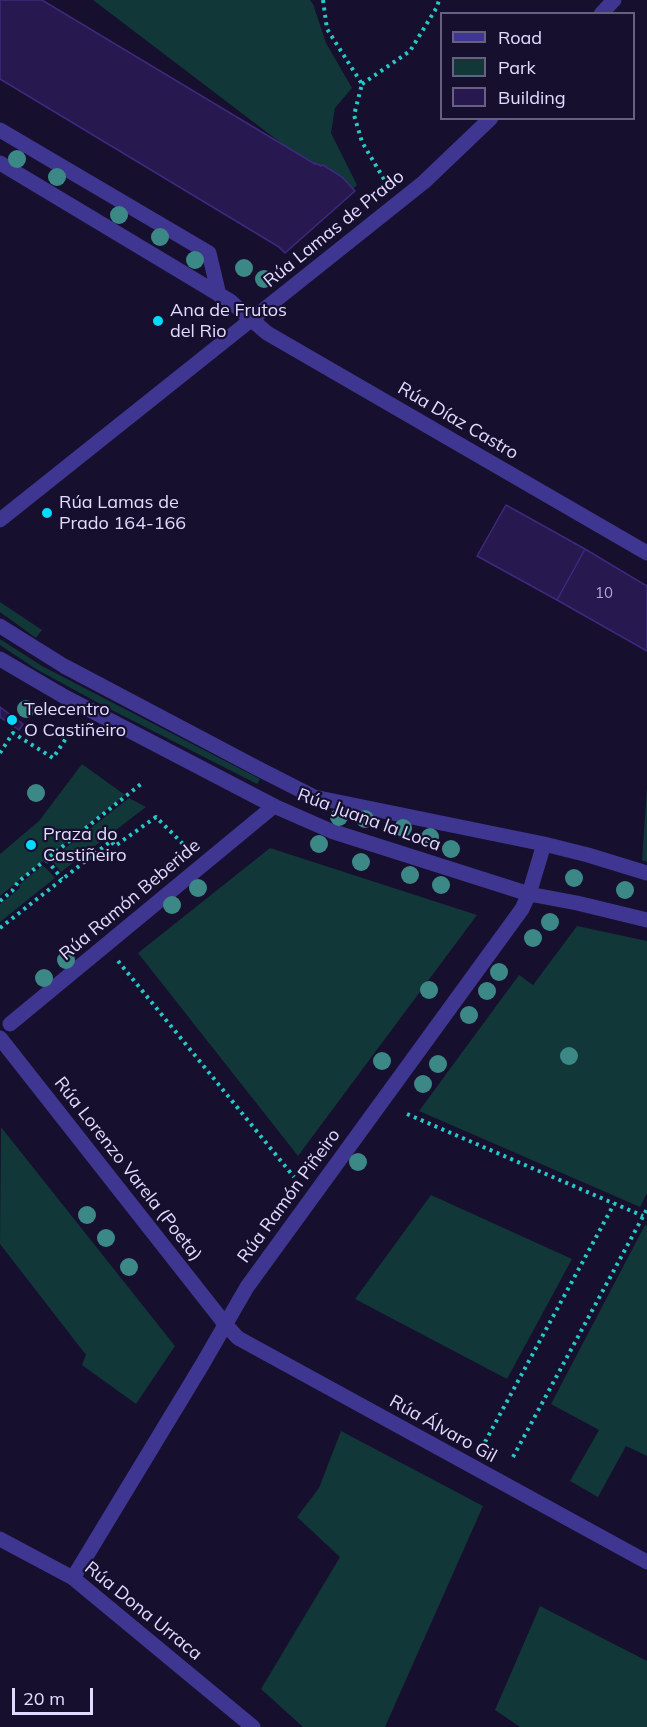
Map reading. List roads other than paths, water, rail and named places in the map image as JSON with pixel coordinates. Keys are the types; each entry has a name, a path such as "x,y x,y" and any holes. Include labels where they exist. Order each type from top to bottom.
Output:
{"street":[{"path":"603,12 614,0"},
{"name":"Rúa Lamas de Prado","path":"0,520 401,201 489,120"},
{"path":"0,130 209,253 219,295"},
{"name":"Rúa Díaz Castro","path":"0,163 230,302 267,333 647,553"},
{"name":"Rúa Juana la Loca","path":"0,626 64,666 314,797 544,844 647,873"},
{"name":"Rúa Juana la Loca","path":"0,659 65,697 274,806 331,831 529,894 647,920"},
{"path":"274,806 286,783"},
{"name":"Rúa Ramón Beberide","path":"10,1024 274,806"},
{"name":"Rúa Ramón Piñeiro","path":"73,1578 247,1287 522,909 529,894 544,844"},
{"name":"Rúa Lorenzo Varela (Poeta)","path":"0,1038 225,1324"},
{"name":"Rúa Álvaro Gil","path":"225,1324 238,1338 257,1349 647,1562"},
{"name":"Rúa Dona Urraca","path":"0,1539 73,1578 253,1727"}],"place":[{"name":"Ana de Frutos del Rio","path":"158,321"},
{"name":"Rúa Lamas de Prado 164-166","path":"47,513"},
{"name":"Telecentro O Castiñeiro","path":"12,720"},
{"name":"Praza do Castiñeiro","path":"31,845"}]}
